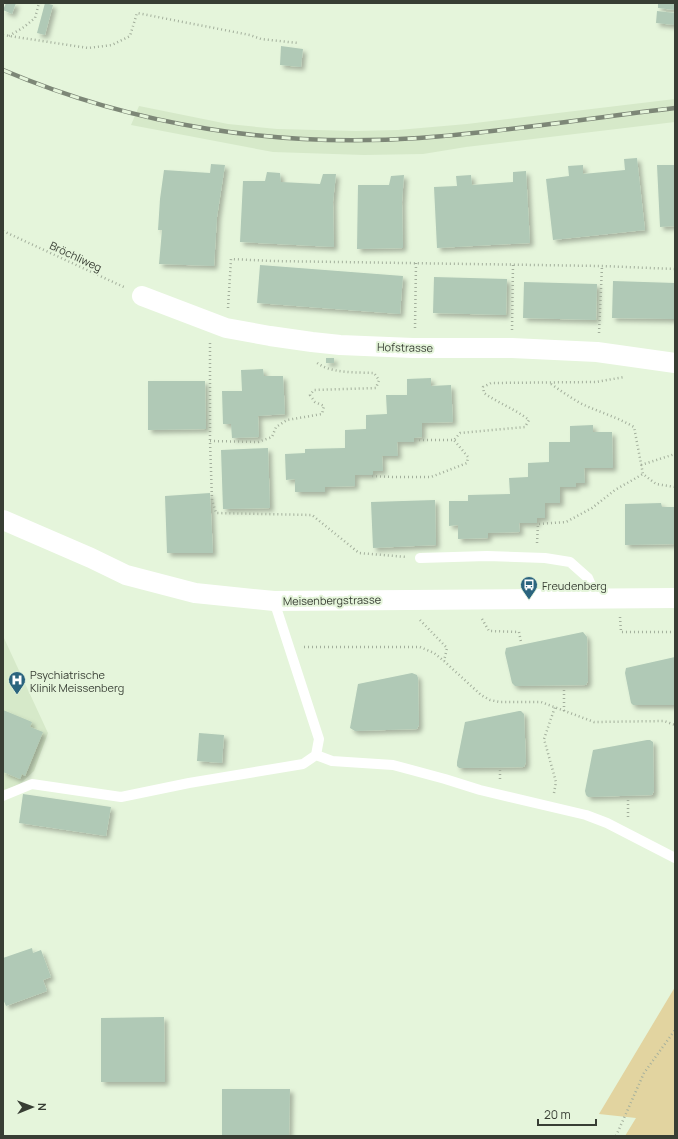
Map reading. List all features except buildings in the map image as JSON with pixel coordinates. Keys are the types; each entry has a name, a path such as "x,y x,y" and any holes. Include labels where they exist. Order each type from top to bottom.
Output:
{"street":[{"name":"Hofstrasse","path":"142,296 226,328 312,342 340,345 413,348 512,348 597,352 675,362"},
{"name":"Meisenbergstrasse","path":"3,520 91,558 126,575 195,593 274,600 675,598"}],"lane":[{"path":"420,558 501,556 545,558 570,562 588,578 597,599"},
{"path":"3,796 32,784 121,797 189,783 303,764 316,755 319,740 274,600"},
{"path":"316,755 332,761 393,765 445,778 480,790 551,808 586,815 607,823 675,858"}],"path":[{"path":"8,37 35,18 39,3"},
{"path":"3,35 8,37 88,48 112,46 130,36 137,13 250,35 261,39 298,43"},
{"name":"Bröchliweg","path":"3,231 142,296"},
{"path":"228,310 230,259 273,261 513,264 675,269"},
{"path":"415,329 416,263"},
{"path":"512,331 513,264"},
{"path":"599,335 602,266"},
{"path":"210,441 258,442 272,437 276,427 287,420 322,414 324,406 315,402 310,395 314,390 376,388 379,380 374,373 338,371 322,367 311,358 312,342"},
{"path":"210,348 210,441 212,500 216,513 312,515 359,553 420,558"},
{"path":"419,440 454,440 460,433 525,427 529,420 484,393 483,387 491,383 596,382 627,377"},
{"path":"550,383 583,404 622,420 634,427 643,474 656,484 675,488"},
{"path":"372,476 432,477 467,463 468,457 454,440"},
{"path":"641,465 675,454"},
{"path":"543,544 537,544 538,524 566,522 592,508 614,490 643,474"},
{"path":"403,599 413,613 447,648 444,661"},
{"path":"470,599 489,631 519,632 521,642"},
{"path":"617,599 621,632 675,632"},
{"path":"289,646 420,647 434,653 481,695 490,700 500,702 541,702 594,722 664,721 675,726"},
{"path":"564,687 564,710"},
{"path":"551,808 556,782 544,739 555,707"},
{"path":"616,1136 644,1073 675,1030"}],"shaded area":[{"path":"675,99 675,122 466,147 423,154 364,155 273,152 131,125 139,106 228,124 277,129 356,131 398,130 467,124"},
{"name":"Psychiatrische Klinik Meissenberg","path":"3,636 48,733 34,771 19,785 3,790"},
{"path":"675,987 675,1136 625,1136 636,1118 599,1114"}],"railway":[{"path":"3,70 104,106 155,119 207,129 260,136 313,139 366,140 419,138 515,129 675,108"}],"place":[{"name":"Freudenberg","path":"529,600"},
{"name":"Psychiatrische Klinik Meissenberg","path":"17,695"}]}
